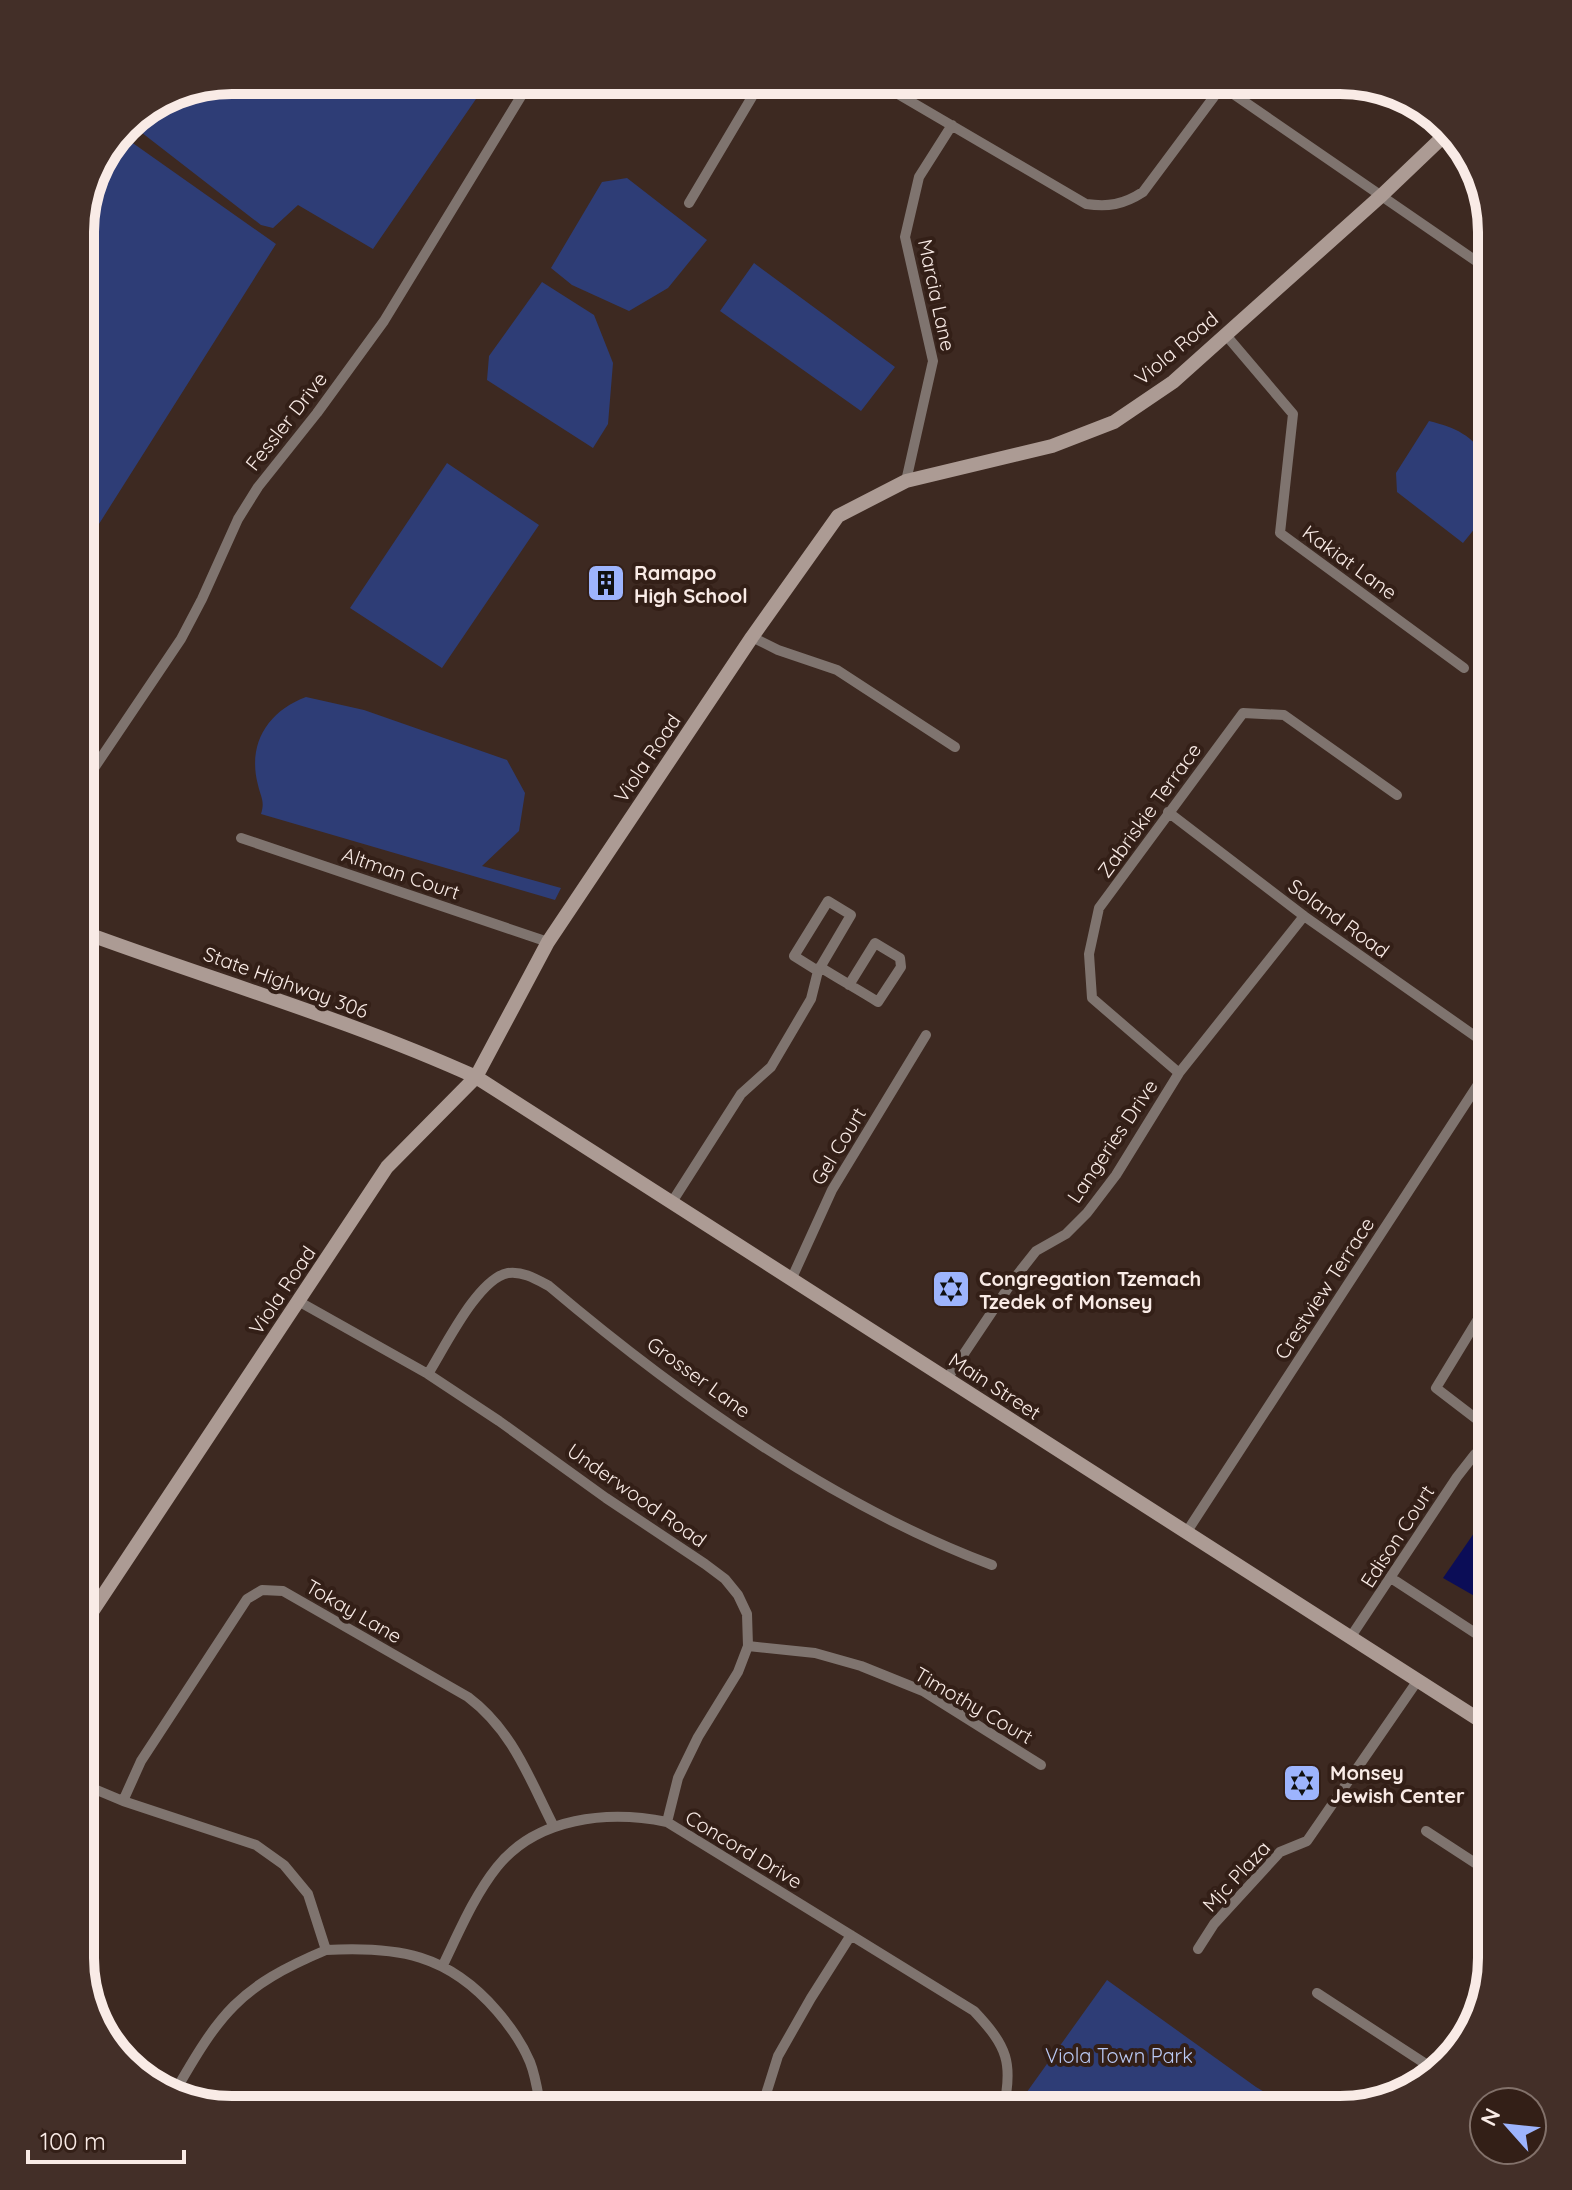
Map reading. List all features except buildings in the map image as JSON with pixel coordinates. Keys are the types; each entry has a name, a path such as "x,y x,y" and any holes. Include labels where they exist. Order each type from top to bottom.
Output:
{"street":[{"name":"Fessler Drive","path":"94,768 181,639 238,519 258,487 384,321 522,94"},
{"path":"689,203 754,94"},
{"path":"898,94 1086,204 1106,207 1128,202 1143,192 1210,94"},
{"path":"1233,94 1478,262"},
{"name":"Marcia Lane","path":"906,481 933,361 905,237 919,177 952,125"},
{"name":"Viola Road","path":"94,1609 387,1167 476,1077 548,942 752,637 838,516 906,481 1052,446 1114,422 1173,382 1441,138"},
{"name":"Kakiat Lane","path":"1225,334 1293,414 1280,533 1464,668"},
{"path":"752,637 778,650 837,670 955,747"},
{"name":"Zabriskie Terrace","path":"1179,1073 1092,998 1089,954 1099,908 1243,713 1284,715 1397,795"},
{"name":"Soland Road","path":"1168,812 1304,916 1478,1038"},
{"name":"Altman Court","path":"241,838 548,942"},
{"path":"672,1202 741,1094 771,1067 811,999 819,969 851,915 828,901 794,956 819,969 849,985 878,1002 901,967 900,958 875,943 849,985"},
{"name":"Langeries Drive","path":"947,1379 1036,1251 1066,1234 1095,1204 1179,1073 1304,916"},
{"name":"State Highway 306","path":"94,936 266,995 476,1077"},
{"name":"Gel Court","path":"791,1280 832,1190 926,1035"},
{"name":"Main Street","path":"476,1077 1478,1719"},
{"name":"Crestview Terrace","path":"1186,1533 1478,1085"},
{"name":"Grosser Lane","path":"428,1374 478,1294 493,1279 508,1273 529,1275 549,1286 671,1382 819,1480 955,1551 992,1565"},
{"name":"Underwood Road","path":"298,1301 428,1374 725,1579 738,1595 747,1614 748,1646"},
{"path":"1478,1319 1436,1388 1478,1418"},
{"name":"Edison Court","path":"1350,1638 1457,1477 1478,1461"},
{"path":"1391,1578 1478,1635"},
{"name":"Tokay Lane","path":"123,1801 141,1761 247,1599 262,1590 283,1591 468,1697 490,1714 509,1738 554,1827"},
{"path":"667,1822 678,1778 698,1737 738,1672 748,1646"},
{"name":"Timothy Court","path":"748,1646 815,1653 861,1666 911,1686 1041,1765"},
{"name":"Mjc Plaza","path":"1198,1949 1214,1924 1280,1852 1307,1841 1418,1680"},
{"path":"94,1789 256,1845 275,1858 308,1894 326,1950"},
{"name":"Concord Drive","path":"443,1965 497,1867 520,1845 554,1827 602,1817 636,1816 667,1822 974,2011 1004,2050 1010,2080 1006,2096"},
{"path":"1426,1831 1478,1865"},
{"path":"765,2096 778,2056 851,1935"},
{"path":"179,2085 205,2039 229,2008 255,1985 286,1967 326,1950 358,1948 402,1952 443,1965 480,1990 512,2028 531,2063 538,2096"},
{"path":"1317,1993 1427,2065"}],"green space":[{"path":"232,94 479,94 373,249 298,205 273,228 261,225 140,131 156,117 179,105 205,97"},
{"path":"130,141 276,244 94,532 94,223 105,179 117,156"},
{"path":"627,178 707,240 668,288 629,311 572,285 551,268 602,182"},
{"path":"754,263 895,367 861,411 720,311"},
{"path":"542,282 594,315 613,363 608,424 593,448 487,380 489,356"},
{"path":"1429,421 1463,434 1476,444 1478,524 1463,543 1397,492 1396,473"},
{"path":"447,463 539,525 442,668 350,608"},
{"path":"306,697 364,710 507,760 525,793 519,831 482,866 561,888 555,900 261,814 263,803 255,770 258,743 271,720"},
{"name":"Viola Town Park","path":"1107,1980 1271,2096 1024,2096"}],"shaded area":[{"path":"1478,1527 1478,1598 1443,1578"}],"place":[{"name":"Ramapo High School","path":"606,583"},
{"name":"Congregation Tzemach Tzedek of Monsey","path":"951,1289"},
{"name":"Monsey Jewish Center","path":"1302,1783"}]}
